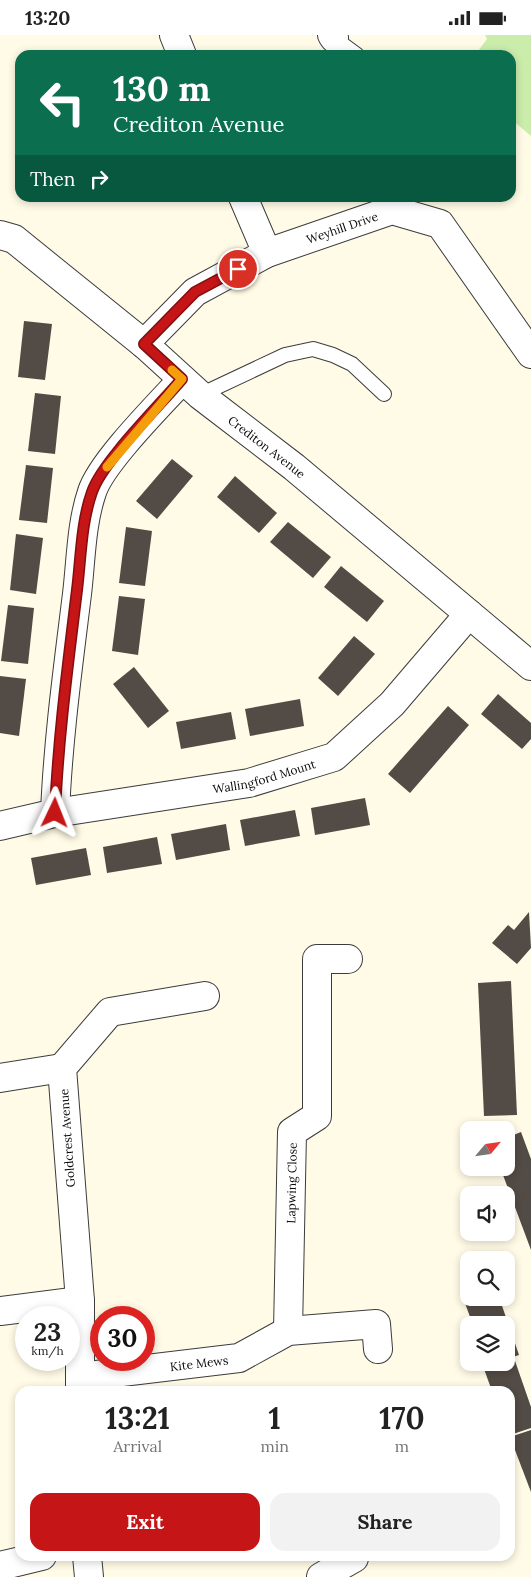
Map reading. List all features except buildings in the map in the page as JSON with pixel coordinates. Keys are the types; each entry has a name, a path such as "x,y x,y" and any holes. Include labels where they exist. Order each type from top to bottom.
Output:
{"street":[{"path":"174,35 180,50"},
{"path":"245,202 267,253"},
{"name":"Weyhill Drive","path":"144,344 195,292 267,253 392,210 440,224 531,354"},
{"name":"Crediton Avenue","path":"0,235 14,239 144,344 191,387 294,467 531,665"},
{"path":"55,813 57,761 86,522 92,491 110,462 191,387"},
{"name":"Wallingford Mount","path":"0,826 55,813 249,783 334,757 392,704 469,614"},
{"name":"Lapwing Close","path":"288,1331 292,1132 317,1115 318,959 348,959"},
{"path":"0,1078 62,1068 110,1012 205,996"},
{"name":"Goldcrest Avenue","path":"62,1068 80,1301 80,1384"},
{"path":"0,1311 80,1301"},
{"name":"Kite Mews","path":"80,1384 239,1359 288,1331 376,1324 378,1349"},
{"path":"0,1565 19,1561"},
{"path":"87,1561 89,1577"},
{"path":"321,1577 349,1561"}],"lane":[{"path":"333,36 351,50"},
{"path":"191,387 285,355 313,349 334,355 352,364 384,394"}],"green space":[{"path":"485,35 531,35 531,136 516,123 516,50 479,50 487,39"}],"slow traffic":[{"path":"107,467 182,379 172,370"}],"route":[{"path":"55,813 57,761 65,691 86,522 92,491 110,462 182,379 144,344 195,292 238,269"}]}
